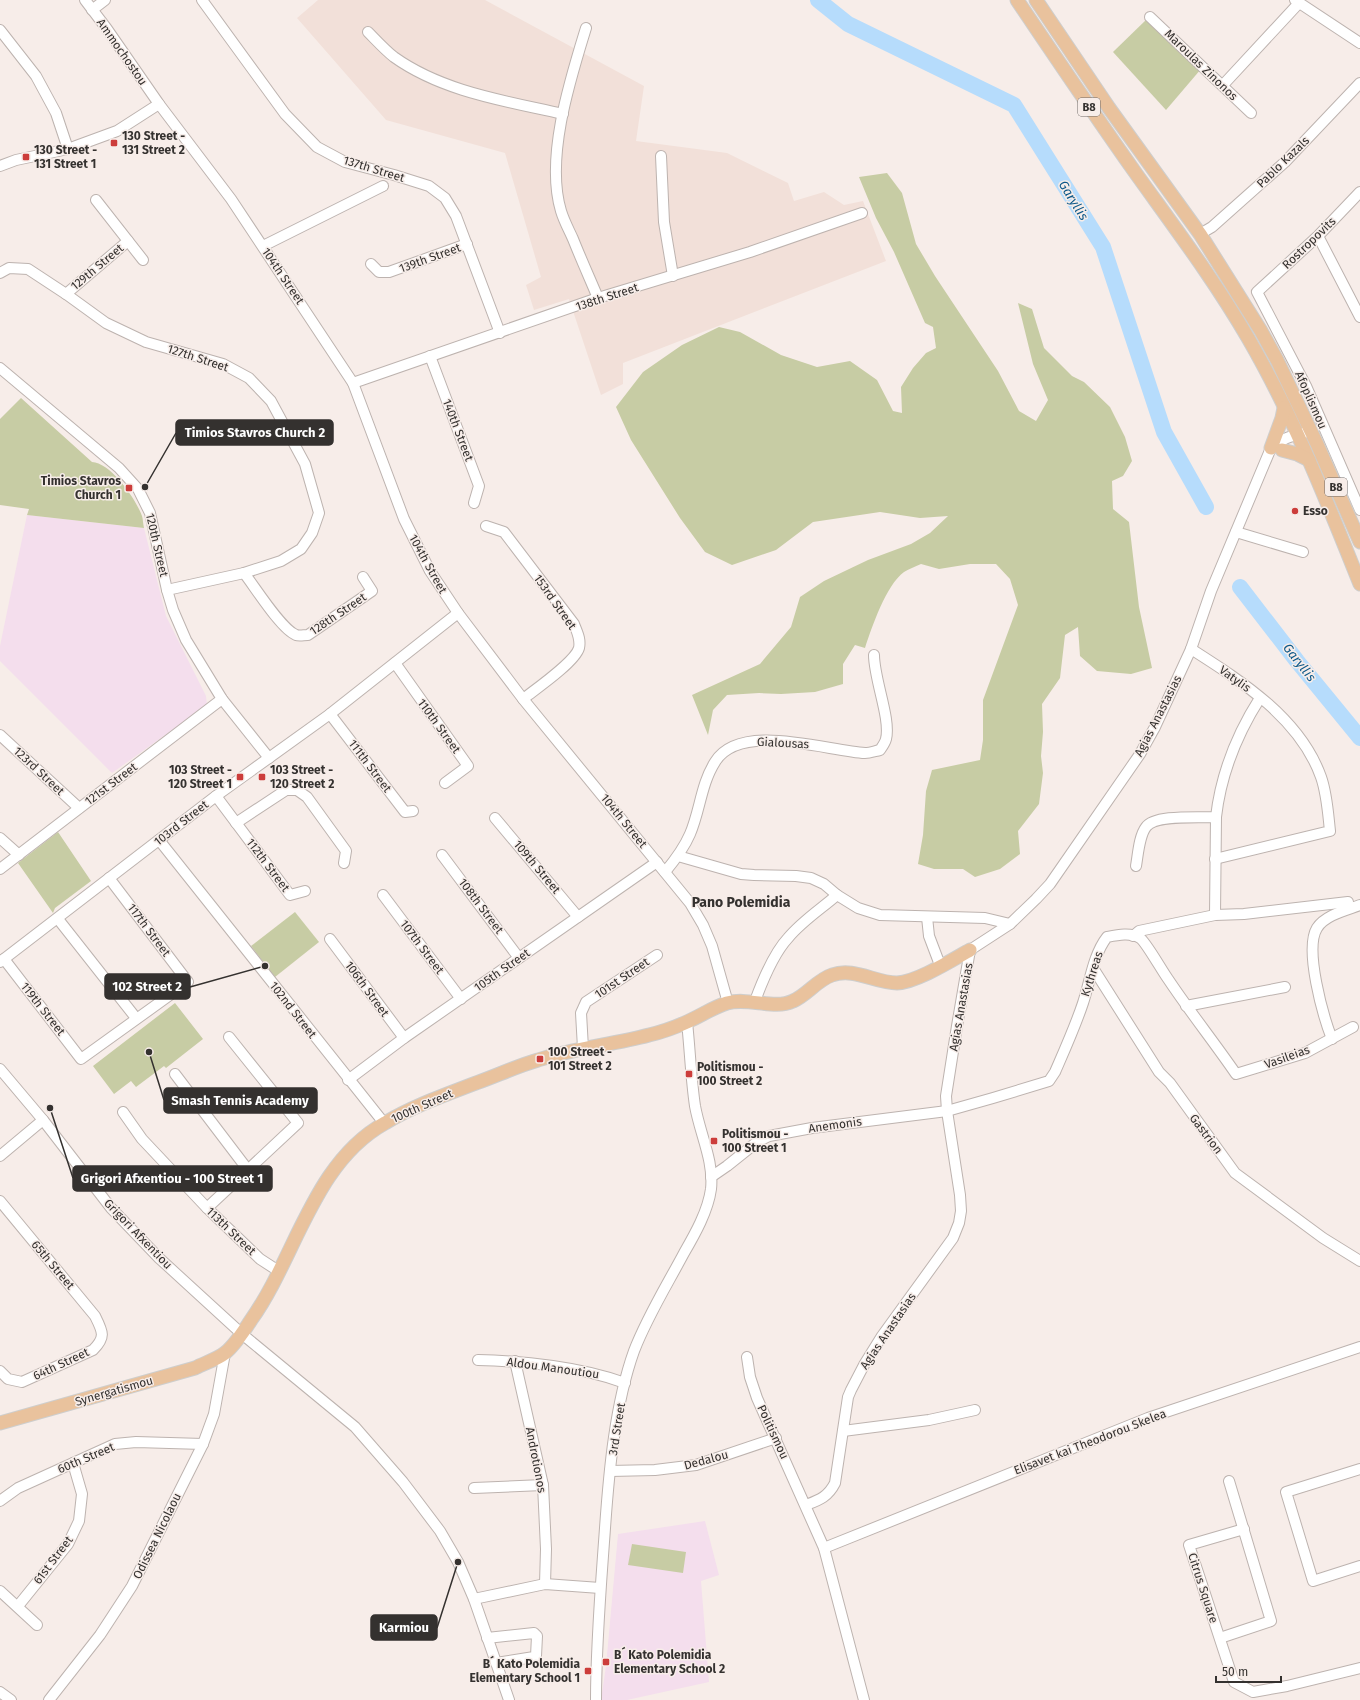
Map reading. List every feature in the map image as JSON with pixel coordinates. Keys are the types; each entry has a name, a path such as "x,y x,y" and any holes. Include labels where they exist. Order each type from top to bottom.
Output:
{"main road":[{"name":"B8","path":"1017,0 1096,117 1217,288 1249,339 1309,460 1360,584"},
{"name":"B8","path":"1036,0 1109,108 1200,234 1261,331 1277,360 1360,542"},
{"path":"1284,408 1273,452 1297,454 1309,460"},
{"name":"Agias Anastasias","path":"728,1003 755,1001 771,1004 794,1001 822,980 832,975 842,973 853,973 878,980 898,983 918,977 970,950"},
{"name":"100th Street","path":"225,1353 242,1334 258,1310 280,1272 311,1206 335,1168 364,1137 384,1123 433,1100 538,1060 583,1048 648,1036 687,1022 728,1003"},
{"name":"Synergatismou","path":"0,1423 195,1368 225,1353"}],"street":[{"name":"Ammochostou","path":"85,0 107,28 159,104"},
{"path":"92,10 105,0"},
{"name":"137th Street","path":"202,0 286,114 317,147 345,162 429,186 445,198 456,216 500,333"},
{"path":"1223,85 1297,1 1360,43"},
{"name":"Maroulas Zinonos","path":"1150,17 1251,113"},
{"path":"586,28 574,68 563,114 556,159 556,183 561,211 598,298"},
{"path":"0,30 36,76 56,113 68,149"},
{"path":"368,32 394,56 422,74 475,93 563,114"},
{"name":"Pablo Kazals","path":"1200,234 1212,227 1285,162 1360,83"},
{"path":"0,166 16,160 68,149 117,132 159,104"},
{"name":"104th Street","path":"159,104 231,199 353,384 404,519 430,571 458,613 523,699 690,903 712,946 728,1003"},
{"path":"661,156 664,222 673,276"},
{"path":"263,246 383,186"},
{"name":"Rostropovits","path":"1257,292 1318,236 1360,192"},
{"name":"129th Street","path":"96,200 143,260"},
{"name":"138th Street","path":"353,384 598,298 750,252 862,213"},
{"path":"1318,236 1360,318"},
{"name":"129th Street","path":"66,294 128,241"},
{"name":"139th Street","path":"371,264 379,272 389,272 467,244"},
{"name":"127th Street","path":"0,273 9,268 28,269 106,323 146,342 223,364 249,378 271,401 305,464 319,513 312,533 301,549 281,561 244,573 167,590"},
{"name":"Afoplismou","path":"1257,292 1306,386 1360,510"},
{"name":"140th Street","path":"430,356 479,486 474,503"},
{"name":"120th Street","path":"0,368 119,468 138,490 150,513 167,590 173,610 186,640 222,699 268,758"},
{"path":"1273,452 1311,433"},
{"name":"Agias Anastasias","path":"806,1505 825,1497 833,1487 848,1396 864,1364 882,1336 953,1238 959,1223 961,1211 960,1195 947,1111 947,1085 970,950 1010,924 1050,884 1140,754 1155,727 1191,648 1211,591 1236,532 1273,452"},
{"name":"153rd Street","path":"486,526 504,532 574,624 580,638 578,648 573,658 523,699"},
{"path":"1236,532 1303,552"},
{"name":"128th Street","path":"244,573 284,626 296,635 308,635 372,591 363,577"},
{"name":"103rd Street","path":"2,960 58,919 216,796 330,714 458,613"},
{"name":"Vatylis","path":"1191,648 1242,682 1260,698 1236,740 1223,779 1216,817 1215,915"},
{"name":"Gialousas","path":"665,872 678,856 690,835 705,783 715,761 732,747 751,741 790,742 866,753 880,750 886,739 886,724 874,665 874,655"},
{"name":"110th Street","path":"395,664 468,766 445,783"},
{"path":"1215,859 1330,831 1326,794 1314,760 1296,732 1260,698"},
{"name":"121st Street","path":"0,869 222,699"},
{"name":"111th Street","path":"330,714 405,812 413,811"},
{"name":"123rd Street","path":"0,735 79,808"},
{"path":"236,823 286,790 297,790 307,797 346,851 344,862"},
{"name":"112th Street","path":"216,796 290,895 305,891"},
{"path":"1136,866 1144,830 1151,823 1161,819 1216,817"},
{"name":"109th Street","path":"495,818 578,917"},
{"path":"0,838 19,854"},
{"name":"102nd Street","path":"159,840 348,1080 384,1123"},
{"name":"108th Street","path":"442,855 519,958"},
{"path":"678,856 741,874 811,878 824,884 837,895 858,908 880,915 985,918 1010,924"},
{"name":"105th Street","path":"348,1080 404,1038 657,862"},
{"name":"117th Street","path":"109,878 188,982 136,1018"},
{"name":"107th Street","path":"383,895 461,999"},
{"path":"755,1001 764,977 787,939 837,895"},
{"path":"1133,936 1139,931 1215,915 1244,914 1348,902"},
{"path":"1332,1038 1327,1028 1319,994 1312,946 1317,927 1328,918 1360,905"},
{"path":"927,917 929,936 940,965"},
{"path":"58,919 136,1018"},
{"name":"Kythreas","path":"947,1111 1049,1081 1055,1072 1073,1029 1103,942 1107,937 1120,935 1133,936"},
{"path":"1133,936 1146,943 1151,954 1186,1006 1285,987"},
{"name":"106th Street","path":"330,939 404,1038"},
{"name":"101st Street","path":"583,1048 581,1013 586,1002 657,955"},
{"name":"119th Street","path":"2,960 81,1059 136,1018"},
{"name":"Gastrion","path":"1093,968 1159,1072 1170,1083 1234,1173 1323,1238 1360,1261"},
{"name":"Vasileias","path":"1186,1006 1236,1074 1305,1053 1353,1027"},
{"path":"687,1022 695,1105 701,1134 711,1163 711,1177"},
{"path":"207,1208 298,1123 229,1037"},
{"name":"Grigori Afxentiou","path":"0,1069 43,1120 111,1208 159,1258 242,1334 355,1427 403,1482 440,1531 458,1562 474,1599 509,1700"},
{"path":"175,1074 248,1170"},
{"name":"Anemonis","path":"711,1177 757,1142 769,1136 812,1128 947,1111"},
{"name":"113th Street","path":"123,1112 142,1139 207,1208 260,1259 280,1272"},
{"path":"0,1156 43,1120"},
{"name":"3rd Street","path":"596,1700 600,1588 610,1471 620,1404 634,1350 694,1234 708,1203 711,1188 711,1177"},
{"name":"65th Street","path":"0,1201 95,1316 103,1331"},
{"name":"64th Street","path":"0,1371 8,1379 22,1382 92,1350 101,1342 103,1331"},
{"name":"Elisavet kai Theodorou Skelea","path":"824,1548 1148,1418 1360,1347"},
{"name":"Odissea Nicolaou","path":"49,1700 100,1635 132,1586 203,1444 214,1414 225,1353"},
{"name":"Politismou","path":"747,1357 750,1377 757,1398 806,1505"},
{"name":"Aldou Manoutiou","path":"478,1360 515,1361 604,1375 625,1383"},
{"name":"Androtionos","path":"515,1361 543,1485 546,1549 545,1584"},
{"path":"843,1430 929,1420 975,1410"},
{"name":"Dedalou","path":"610,1471 655,1470 696,1465 776,1438"},
{"name":"60th Street","path":"0,1501 18,1488 115,1444 136,1442 203,1444"},
{"name":"61st Street","path":"18,1606 68,1544 79,1521 82,1494 73,1463"},
{"path":"1360,1469 1286,1492 1313,1581 1360,1566"},
{"name":"Citrus Square","path":"1220,1638 1272,1621 1229,1481"},
{"path":"474,1488 543,1485"},
{"path":"806,1505 824,1548 864,1700"},
{"name":"Citrus Square","path":"1244,1529 1189,1545 1234,1682 1252,1692 1288,1686 1360,1668"},
{"path":"474,1599 545,1584 600,1588"},
{"path":"0,1591 37,1625"},
{"path":"487,1638 534,1633 537,1636 536,1656 496,1663"},
{"path":"0,1692 11,1700"}],"shaded area":[{"path":"318,0 485,0 644,86 636,141 727,153 788,183 794,201 824,192 844,205 863,201 886,261 623,363 623,384 601,395 569,299 534,310 526,285 541,277 505,153 386,120 297,18"},
{"path":"27,515 144,528 166,616 206,696 207,705 112,773 0,661 0,646"},
{"path":"705,1521 719,1575 701,1581 709,1682 627,1700 601,1700 606,1666 618,1534"}],"green space":[{"path":"1148,18 1201,69 1166,110 1113,52"},
{"path":"887,173 902,193 916,244 935,276 998,371 1019,411 1036,421 1048,400 1033,364 1018,303 1032,309 1044,348 1072,376 1084,382 1110,407 1125,437 1132,461 1123,476 1112,481 1113,509 1129,522 1139,607 1152,668 1131,674 1097,671 1080,656 1078,627 1065,635 1060,678 1042,704 1043,732 1041,756 1043,773 1039,804 1018,831 1020,854 1000,869 975,877 963,869 934,869 918,864 923,835 926,791 932,770 980,760 983,740 983,700 1018,605 1010,579 996,564 970,564 939,569 921,564 904,572 891,586 880,607 865,648 855,645 843,664 843,684 815,692 727,695 713,710 708,735 692,695 760,664 791,627 800,597 824,581 868,560 911,544 930,533 948,516 920,518 880,512 813,522 776,550 732,565 705,552 680,518 631,440 616,407 643,372 682,345 719,327 740,332 781,355 817,367 850,361 877,380 893,411 902,413 901,387 913,368 926,353 936,348 933,327 925,323 894,252 876,218 859,177"},
{"path":"21,398 92,462 107,468 115,475 129,492 139,509 144,528 27,515 29,509 0,505 0,419"},
{"path":"58,832 91,881 55,908 53,913 18,863"},
{"path":"295,912 319,942 275,977 251,946"},
{"path":"175,1003 203,1039 166,1068 164,1066 136,1087 131,1081 114,1094 93,1066"},
{"path":"632,1544 686,1552 683,1573 628,1565"}],"waterway":[{"name":"Garyllis","path":"818,0 848,24 1014,105 1103,247 1164,432 1206,507"},
{"name":"Garyllis","path":"1240,587 1297,661 1360,738"}],"place":[{"name":"130 Street - 131 Street 2","path":"114,143"},
{"name":"130 Street - 131 Street 1","path":"26,157"},
{"name":"Timios Stavros Church 2","path":"145,487"},
{"name":"Timios Stavros Church 1","path":"129,488"},
{"name":"Esso","path":"1295,511"},
{"name":"103 Street - 120 Street 1","path":"240,777"},
{"name":"103 Street - 120 Street 2","path":"262,777"},
{"name":"102 Street 2","path":"265,966"},
{"name":"Smash Tennis Academy","path":"149,1052"},
{"name":"100 Street - 101 Street 2","path":"540,1059"},
{"name":"Politismou - 100 Street 2","path":"689,1074"},
{"name":"Grigori Afxentiou - 100 Street 1","path":"50,1108"},
{"name":"Politismou - 100 Street 1","path":"714,1141"},
{"name":"Karmiou","path":"458,1562"},
{"name":"B´ Kato Polemidia Elementary School 2","path":"606,1662"},
{"name":"B´ Kato Polemidia Elementary School 1","path":"588,1671"}],"district":[{"name":"Pano Polemidia","path":"741,902"}]}
